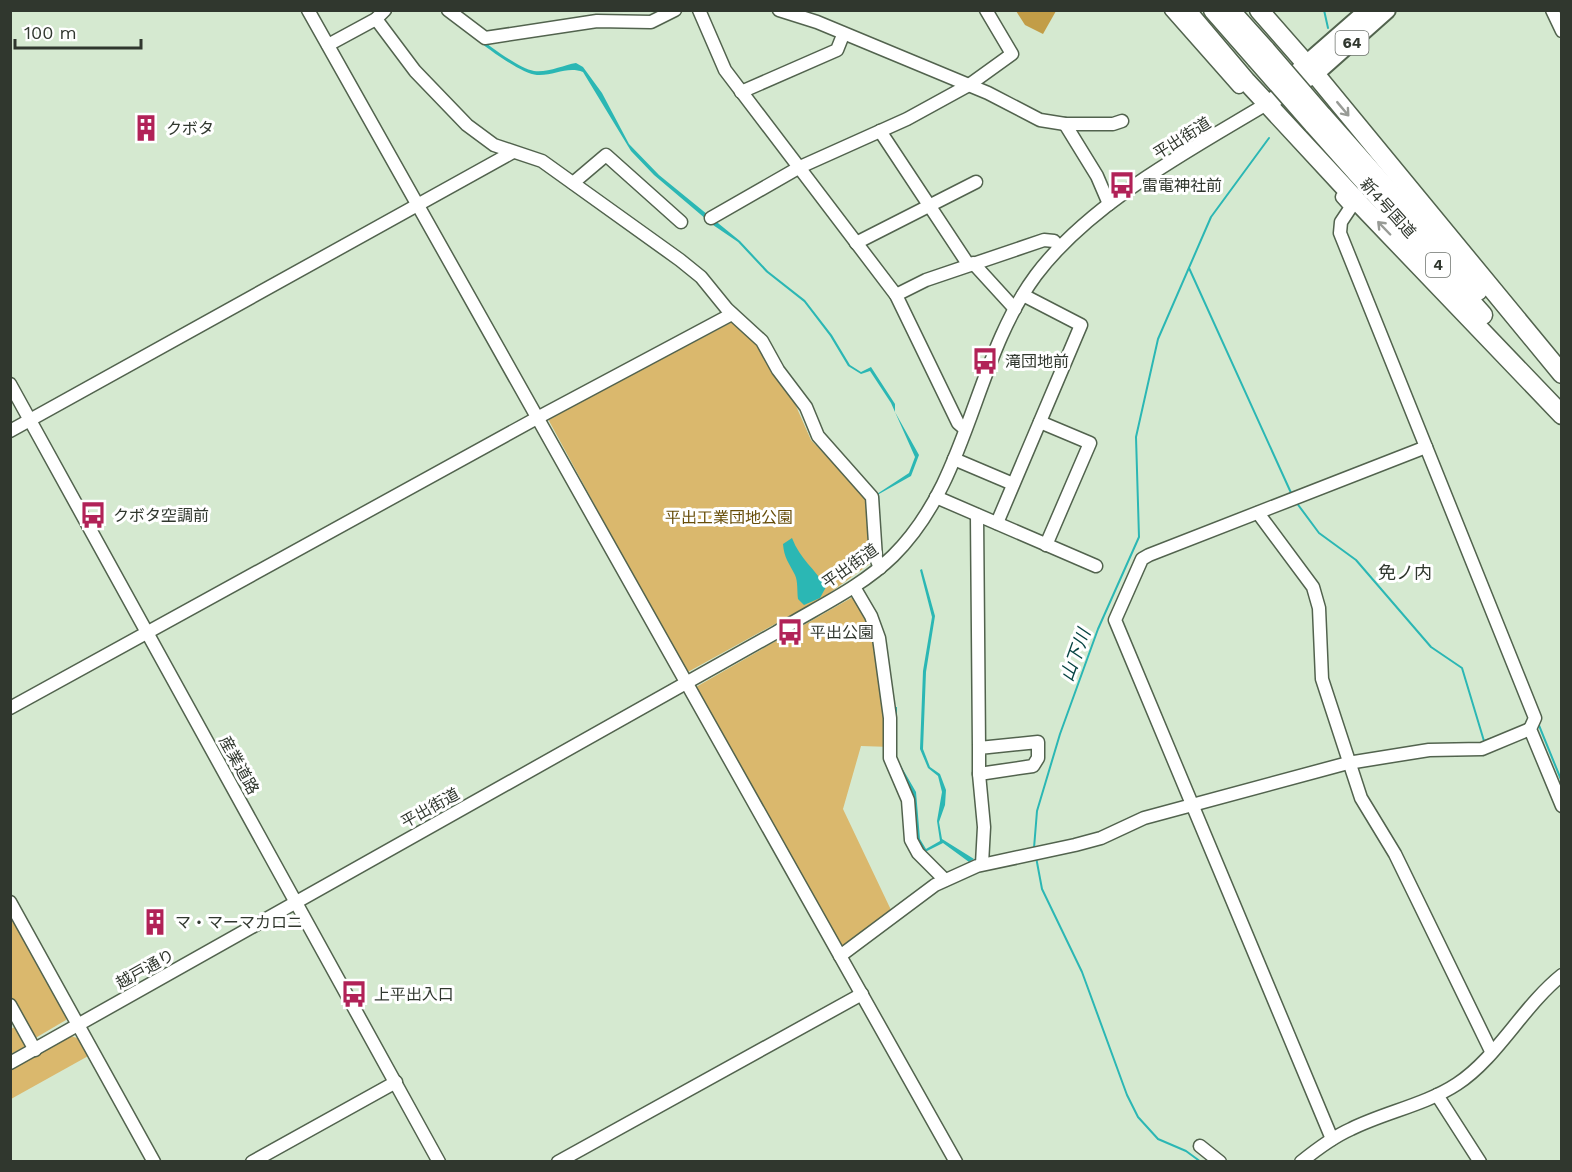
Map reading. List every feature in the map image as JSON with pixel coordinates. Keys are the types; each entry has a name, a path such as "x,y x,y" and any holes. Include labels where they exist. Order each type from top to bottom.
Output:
{"highway":[{"path":"1186,10 1271,106 1562,415"},
{"name":"新4号国道","path":"1213,10 1261,55 1562,387"},
{"name":"新4号国道","path":"1230,10 1261,55"},
{"path":"1259,10 1311,69 1562,374"},
{"name":"新4号国道","path":"1318,119 1562,408"}],"main road":[{"name":"64","path":"1271,106 1311,69 1368,10"},
{"name":"64","path":"1311,69 1387,10"}],"street":[{"path":"308,10 956,1161"},
{"path":"448,10 484,38 597,21 651,22 675,10"},
{"path":"699,10 715,51 741,92 896,295 958,423 965,429"},
{"path":"779,10 817,22 843,35 969,85 1002,99 1032,117 1065,124 1113,124 1122,121"},
{"path":"810,10 817,22"},
{"path":"711,218 800,167 880,131 969,85 1012,54 986,10"},
{"path":"1171,10 1239,87"},
{"path":"1269,10 1295,41"},
{"path":"1552,10 1562,31"},
{"path":"328,45 381,14 416,71 467,125 494,146 542,161 701,277 732,314 762,341 778,370 807,407 818,436 872,496 876,558 879,568"},
{"path":"741,92 837,50 843,35"},
{"path":"840,956 945,879 982,864 1101,838 1144,818 1348,763 1429,750 1482,749 1530,729 1535,718 1340,233 1341,222 1351,207 1272,119 1271,106"},
{"name":"平出街道","path":"296,903 854,587 879,568 903,545 936,497 954,459 1015,309 1059,247 1109,204 1271,106"},
{"path":"1065,124 1097,176 1109,204"},
{"path":"880,131 971,264 1015,309"},
{"path":"10,430 418,207 513,152"},
{"path":"573,183 606,155 681,222"},
{"path":"856,243 928,204 976,182"},
{"path":"896,295 926,280 1044,240 1054,241 1059,247"},
{"path":"997,523 1081,325 1023,295"},
{"path":"10,708 537,418 732,314"},
{"name":"産業道路","path":"10,384 439,1161"},
{"path":"1040,422 1090,443 1046,545"},
{"path":"1332,1139 1115,620 1143,560 1149,555 1426,447"},
{"path":"954,459 1013,484"},
{"path":"936,497 1096,566"},
{"path":"1258,513 1313,587 1319,608 1322,679 1361,798 1395,854 1491,1051"},
{"path":"977,515 979,774 984,827 982,864"},
{"path":"854,587 871,616 879,638 890,718 891,758 908,800 911,840 918,854 945,879"},
{"path":"1530,729 1562,806"},
{"path":"979,748 1038,742 1038,758 1032,766 979,774"},
{"path":"10,902 154,1161"},
{"name":"越戸通り","path":"10,1064 296,903"},
{"path":"1302,1161 1332,1139 1352,1129 1437,1095 1457,1084 1491,1051 1520,1015 1562,975"},
{"path":"558,1161 862,994"},
{"path":"10,1005 35,1050"},
{"path":"252,1161 396,1082"},
{"path":"1437,1095 1480,1161"},
{"path":"1200,1146 1220,1161"}],"green space":[{"name":"平出工業団地公園","path":"734,321 761,347 796,406 811,440 868,500 871,563 824,597 686,673 548,419"},
{"path":"858,594 871,616 891,747 861,746 843,809 891,910 842,947 792,863 696,687"},
{"path":"10,912 68,1015 66,1020 32,1040 11,1000"},
{"path":"18,1025 28,1045 11,1054 11,1029"},
{"path":"71,1036 80,1039 90,1055 11,1099 10,1070"}],"shaded area":[{"path":"1016,11 1056,11 1043,34 1025,25"}],"water":[{"path":"440,11 444,11 501,54 525,68 544,71 576,63 583,67 602,93 629,144 659,175 740,241 768,271 805,300 832,335 850,365 861,372 871,367 895,404 895,412 870,371 861,374 848,366 830,336 804,302 766,272 738,242 713,225 654,175 631,151 583,72 571,70 537,75 527,72 501,58"},
{"path":"895,412 919,455 911,476 879,494 882,553 877,494 909,473 915,457"},
{"path":"792,538 799,552 826,587 820,598 804,605 798,599 796,577 787,560 783,544"},
{"path":"922,569 935,616 926,672 923,749 930,767 940,774 946,790 945,805 939,822 942,839 974,859 969,862 943,843 925,852 916,841 912,793 893,760 894,707 897,707 897,759 916,792 920,839 926,849 940,841 937,821 942,792 938,776 928,768 920,749 923,671 932,617 920,570"}],"waterway":[{"name":"山下川","path":"1324,10 1328,28"},
{"name":"山下川","path":"1034,848 1037,811 1060,734 1098,629 1139,537 1136,437 1158,339 1211,217 1269,138"},
{"path":"1189,268 1292,495"},
{"path":"1296,502 1319,533 1356,560 1431,647 1462,668 1484,741 1496,737"},
{"path":"1538,723 1562,782"},
{"name":"山下川","path":"1036,857 1042,889 1082,972 1127,1095 1138,1117 1158,1139 1186,1151 1201,1162"}],"place":[{"name":"クボタ","path":"146,128"},
{"name":"雷電神社前","path":"1122,185"},
{"name":"滝団地前","path":"985,361"},
{"name":"クボタ空調前","path":"93,515"},
{"name":"平出公園","path":"790,632"},
{"name":"マ・マーマカロニ","path":"155,922"},
{"name":"上平出入口","path":"354,994"}],"district":[{"name":"免ノ内","path":"1405,572"}]}
